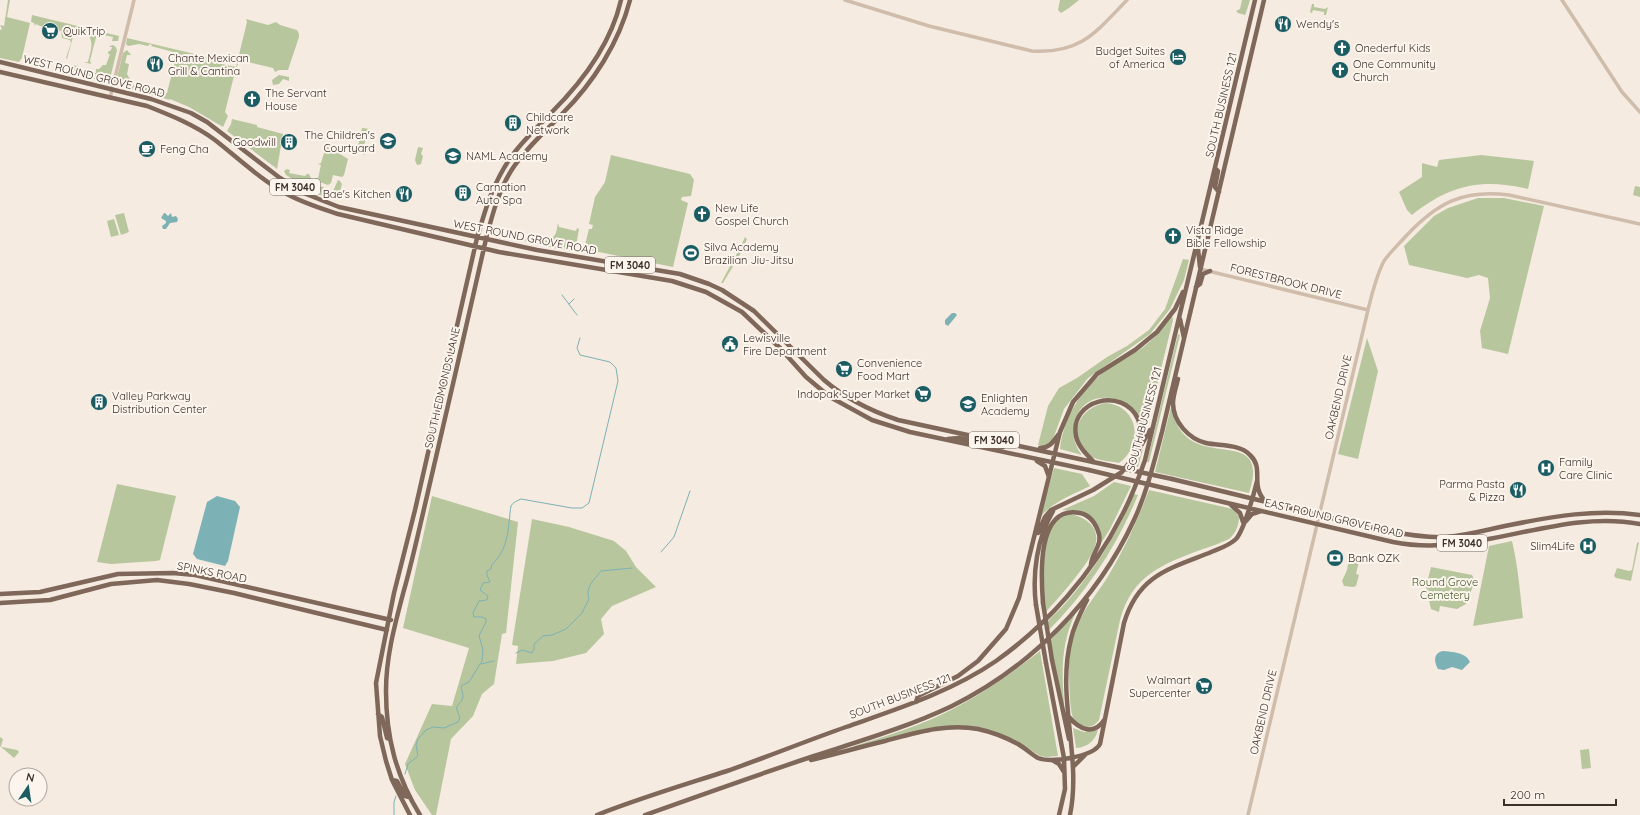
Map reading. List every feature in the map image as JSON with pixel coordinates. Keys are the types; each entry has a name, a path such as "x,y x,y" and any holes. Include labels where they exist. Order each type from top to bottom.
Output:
{"main road":[{"name":"SOUTH EDMONDS LANE","path":"410,815 392,780 386,761 380,736 376,683 388,619 477,238 489,197 495,182 505,165 528,136 576,87 603,49 621,0"},
{"name":"SOUTH EDMONDS LANE","path":"420,815 409,798 393,757 387,716 386,676 395,621 404,591 430,485 486,240 499,194 512,170 530,148 584,90 619,33 630,0"},
{"name":"SOUTH BUSINESS 121","path":"597,815 727,771 916,702 954,686 996,660 1047,618 1091,566 1114,532 1130,499 1145,460 1255,0"},
{"name":"SOUTH BUSINESS 121","path":"645,815 929,716 959,702 1005,674 1037,650 1089,596 1103,576 1130,530 1147,489 1185,337 1264,0"},
{"name":"WEST ROUND GROVE ROAD","path":"0,62 158,101 191,113 207,122 280,178 306,194 340,207 486,240 556,254 664,271 687,276 709,284 726,292 754,311 836,390 876,412 898,420 1172,479"},
{"path":"1240,63 1249,65"},
{"name":"WEST ROUND GROVE ROAD","path":"0,72 146,106 180,120 197,128 214,139 278,188 316,207 338,214 526,257 672,281 707,293 742,312 780,348 806,377 830,397 872,420 910,432 1089,470 1168,489"},
{"path":"552,112 558,119"},
{"path":"505,165 512,170"},
{"path":"1215,168 1218,171 1215,187 1218,192"},
{"path":"1197,244 1200,269"},
{"path":"1196,287 1200,284 1204,274 1210,271"},
{"path":"916,702 918,696 958,676 978,661 1006,629 1020,598 1060,432 1073,402 1094,376 1148,340 1169,318 1175,309 1189,278"},
{"path":"1180,317 1182,332 1185,337 1173,404 1176,418 1185,431 1198,440 1206,443 1238,448 1250,454 1258,469 1257,482 1259,494 1268,503"},
{"path":"1093,462 1080,446 1075,429 1078,420 1087,407 1100,400 1112,400 1119,401 1130,408 1139,423 1140,441 1127,466"},
{"path":"1028,565 1031,561 1036,538 1045,517 1051,510 1093,490 1117,476 1127,466 1153,425"},
{"path":"1028,448 1048,447 1052,444 1060,432"},
{"path":"944,439 959,438 1003,447 1007,443"},
{"path":"1026,457 1045,466 1049,478"},
{"name":"EAST ROUND GROVE ROAD","path":"1172,479 1399,534 1432,537 1465,535 1570,514 1606,512 1640,515"},
{"path":"421,481 430,485"},
{"path":"1074,766 1088,753 1098,748 1106,718 1124,623 1129,609 1139,591 1154,577 1165,570 1231,544 1238,536 1243,526 1257,482"},
{"name":"EAST ROUND GROVE ROAD","path":"1168,489 1393,542 1436,546 1477,541 1580,522 1609,520 1640,524"},
{"path":"1222,501 1229,504 1240,513 1243,519 1243,526"},
{"path":"1057,506 1045,526 1039,549 1034,582 1036,605 1064,758 1065,789 1059,815"},
{"path":"1243,526 1252,514 1265,511"},
{"path":"1071,743 1066,728 1052,660 1041,581 1044,550 1049,528 1057,517 1066,513 1079,512 1093,521 1097,527 1099,539 1098,547 1090,561 1091,566"},
{"path":"156,573 157,580"},
{"name":"SPINKS ROAD","path":"0,594 40,592 118,574 156,573 195,575 395,621"},
{"name":"SPINKS ROAD","path":"0,603 50,600 111,584 157,580 189,584 386,629 393,632"},
{"path":"80,582 82,591"},
{"path":"1070,815 1074,791 1074,766 1066,679 1068,654 1075,626 1089,596"},
{"path":"378,714 382,717 385,734 387,738 390,739"},
{"path":"1069,717 1076,725 1084,729 1097,728 1106,718"},
{"path":"781,768 930,730 968,727 991,732 1018,744 1037,757 1052,760 1059,764 1065,773"},
{"path":"1052,760 1088,753"},
{"path":"392,780 397,781 405,796 409,798"}],"street":[{"path":"110,98 134,0"},
{"path":"845,0 929,26 1032,51 1061,49 1083,41 1100,29 1126,0"},
{"path":"1562,0 1622,92 1640,112"},
{"name":"OAKBEND DRIVE","path":"1248,815 1368,310 1384,261 1425,217 1447,203 1466,196 1497,194 1509,195 1640,224"},
{"name":"FORESTBROOK DRIVE","path":"1200,269 1368,310"}],"green space":[{"path":"8,0 10,0 7,17 30,23 22,58 19,62 0,58 0,30 2,29 0,25 4,26"},
{"path":"1060,0 1079,0 1061,13 1058,10"},
{"path":"1242,0 1250,0 1245,15 1236,11 1240,9"},
{"path":"1312,4 1314,4 1314,7 1325,9 1328,7 1326,15 1324,15 1324,12 1313,10 1312,13 1310,12"},
{"path":"32,15 119,36 118,41 112,41 113,37 103,35 101,37 97,34 90,60 91,64 84,62 88,62 91,52 91,42 89,36 74,33 67,59 66,58 71,43 70,40 62,38 61,31 36,24 35,26 34,23 31,22"},
{"path":"246,19 268,25 276,22 280,25 297,30 299,37 288,70 279,70 275,72 273,68 240,60 236,68 225,112 228,116 223,127 189,107 170,99 117,85 116,82 123,53 127,50 131,55 127,55 125,63 129,64 127,74 133,85 167,93 177,53 151,46 152,45 150,44 148,46 139,44 128,46 126,44 127,38 212,58 212,62 236,67 247,22"},
{"path":"112,45 115,46 117,50 110,79 107,83 68,71 68,67 70,65 79,66 78,70 87,71 88,68 88,71 96,73 96,69 106,65 110,54 108,54 108,52 112,47 109,47"},
{"path":"279,75 289,77 289,81 283,79 279,84 273,85 272,80"},
{"path":"232,119 257,125 257,127 283,134 277,169 227,131"},
{"path":"362,128 370,129 370,131 367,132 363,151 365,152 365,155 357,151"},
{"path":"324,146 348,159 344,175 342,177 333,175 331,183 328,185 317,181 315,178 318,178 321,165 318,164 321,163 325,150 322,149"},
{"path":"418,147 423,148 421,154 423,156 421,164 417,165 415,160"},
{"path":"611,155 690,174 694,180 691,196 682,197 681,200 688,203 673,267 584,249 589,229 592,229 593,225 589,224 595,197 605,182"},
{"path":"1481,155 1534,161 1528,189 1495,184 1481,184 1453,191 1426,205 1412,215 1407,210 1399,192 1422,177 1422,163 1437,167 1439,160"},
{"path":"287,169 290,170 289,173 305,176 309,174 314,184 333,191 338,180 340,181 342,184 338,198 326,197 311,191 286,175 284,171"},
{"path":"1635,186 1640,187 1640,197 1633,195"},
{"path":"1478,198 1504,198 1544,206 1508,354 1482,348 1480,331 1490,298 1488,278 1479,275 1467,278 1409,265 1404,246 1434,216 1448,208"},
{"path":"124,213 129,232 121,235 115,215"},
{"path":"114,219 119,235 111,237 107,221"},
{"path":"558,223 559,227 576,231 577,228 579,229 575,251 558,249 525,241 526,237 548,240 556,233"},
{"path":"745,237 747,239 742,251 723,283 721,283 741,246"},
{"path":"1183,259 1189,260 1184,280 1170,309 1150,334 1088,378 1064,409 1053,439 1049,444 1042,446 1038,445 1048,406 1059,388 1127,346 1149,330 1165,309"},
{"path":"1172,315 1173,320 1148,422 1136,448 1139,432 1137,422 1132,412 1117,400 1098,398 1081,408 1076,416 1074,436 1076,446 1082,455 1060,449 1065,426 1070,415 1075,405 1090,385 1107,370 1146,345 1157,335"},
{"path":"1178,334 1180,335 1149,462 1147,462"},
{"path":"1367,338 1378,371 1358,459 1338,454"},
{"path":"1106,403 1117,406 1125,411 1131,419 1134,427 1135,437 1132,446 1127,455 1119,463 1092,457 1082,447 1078,439 1077,431 1083,416 1089,410"},
{"path":"1171,407 1179,429 1189,439 1200,445 1237,452 1246,456 1252,463 1253,475 1249,493 1155,472"},
{"path":"1143,449 1138,467 1131,466"},
{"path":"1054,468 1082,474 1090,486 1057,503 1045,511 1040,517"},
{"path":"1114,482 1131,486 1110,529 1100,545 1100,531 1081,511 1062,510 1094,496"},
{"path":"117,484 176,496 160,560 111,564 97,562"},
{"path":"1149,490 1233,509 1239,516 1238,526 1234,534 1229,539 1162,566 1151,573 1132,592 1125,605 1120,620 1099,720 1092,726 1084,727 1076,723 1072,716 1071,708 1069,667 1073,636 1084,613 1119,557"},
{"path":"1134,494 1138,495 1130,514 1100,568 1076,600 1048,631 1047,622 1080,586 1098,561 1121,522"},
{"path":"432,496 518,522 506,633 502,634 494,684 482,694 473,716 451,739 436,815 432,815 415,790 405,764 432,704 452,706 469,648 403,628"},
{"path":"1070,514 1076,515 1091,524 1096,534 1095,546 1092,554 1080,572 1045,613 1044,556 1048,534 1053,523"},
{"path":"532,519 569,527 614,541 626,551 636,567 656,587 612,606 601,619 604,634 586,653 553,661 516,664 518,646 512,645"},
{"path":"1512,541 1523,618 1473,626 1489,546"},
{"path":"1639,542 1631,581 1616,578 1614,576 1617,568 1629,571 1632,570 1637,543"},
{"path":"1350,554 1353,554 1353,557 1359,558 1360,555 1363,557 1360,557 1356,574 1359,575 1356,586 1353,587 1344,586 1342,581 1347,570"},
{"name":"Round Grove Cemetery","path":"1431,567 1472,575 1475,581 1466,604 1457,609 1440,606 1439,612 1431,609 1426,587"},
{"path":"1076,612 1064,650 1063,688 1065,715 1050,641"},
{"path":"1040,651 1058,756 1040,756 1013,739 957,726 854,748 854,746 915,726 951,710 997,683"},
{"path":"1073,728 1084,732 1098,730 1090,743 1076,748"},
{"path":"0,737 3,739 2,747 17,750 19,752 14,758 0,746"},
{"path":"1589,749 1591,768 1582,769 1580,750"}],"water":[{"path":"164,213 168,216 171,213 172,217 176,216 178,219 177,222 170,223 166,229 163,229 162,226 166,223 166,221 161,218"},
{"path":"952,313 957,315 948,326 945,324 945,320"},
{"path":"217,496 235,501 240,507 228,561 225,566 197,559 193,554 207,502"},
{"path":"1443,651 1462,654 1470,662 1462,670 1452,667 1444,670 1438,669 1435,658 1437,654"}],"waterway":[{"path":"562,295 577,315"},
{"path":"569,304 574,299"},
{"path":"405,774 408,764 418,756 416,745 418,739 426,730 433,727 444,728 458,722 460,717 457,707 463,696 461,686 469,682 482,661 483,650 479,636 486,619 482,617 474,617 473,613 479,601 487,600 488,596 480,590 483,583 490,582 487,571 491,569 492,564 500,556 505,545 512,505 521,499 572,508 582,508 589,503 618,381 616,368 610,362 580,355 577,348 580,338"},
{"path":"661,552 674,537 690,491"},
{"path":"516,653 522,650 532,653 534,644 543,636 552,635 566,629 582,613 589,599 589,587 601,571 632,568"},
{"path":"481,664 494,661"},
{"path":"394,815 394,802 396,796"}],"place":[{"name":"Wendy's","path":"1283,24"},
{"name":"QuikTrip","path":"50,31"},
{"name":"Onederful Kids","path":"1342,48"},
{"name":"Budget Suites of America","path":"1178,57"},
{"name":"Chante Mexican Grill & Cantina","path":"155,64"},
{"name":"One Community Church","path":"1340,70"},
{"name":"The Servant House","path":"252,99"},
{"name":"Childcare Network","path":"513,123"},
{"name":"The Children's Courtyard","path":"388,141"},
{"name":"Goodwill","path":"289,142"},
{"name":"Feng Cha","path":"147,149"},
{"name":"NAML Academy","path":"453,156"},
{"name":"Carnation Auto Spa","path":"463,193"},
{"name":"Bae's Kitchen","path":"404,194"},
{"name":"New Life Gospel Church","path":"702,214"},
{"name":"Vista Ridge Bible Fellowship","path":"1173,236"},
{"name":"Silva Academy Brazilian Jiu-Jitsu","path":"691,253"},
{"name":"Lewisville Fire Department","path":"730,344"},
{"name":"Convenience Food Mart","path":"844,369"},
{"name":"Indopak Super Market","path":"923,394"},
{"name":"Valley Parkway Distribution Center","path":"99,402"},
{"name":"Enlighten Academy","path":"968,404"},
{"name":"Family Care Clinic","path":"1546,468"},
{"name":"Parma Pasta & Pizza","path":"1518,490"},
{"name":"Slim4Life","path":"1588,546"},
{"name":"Bank OZK","path":"1335,558"},
{"name":"Walmart Supercenter","path":"1204,686"}]}
